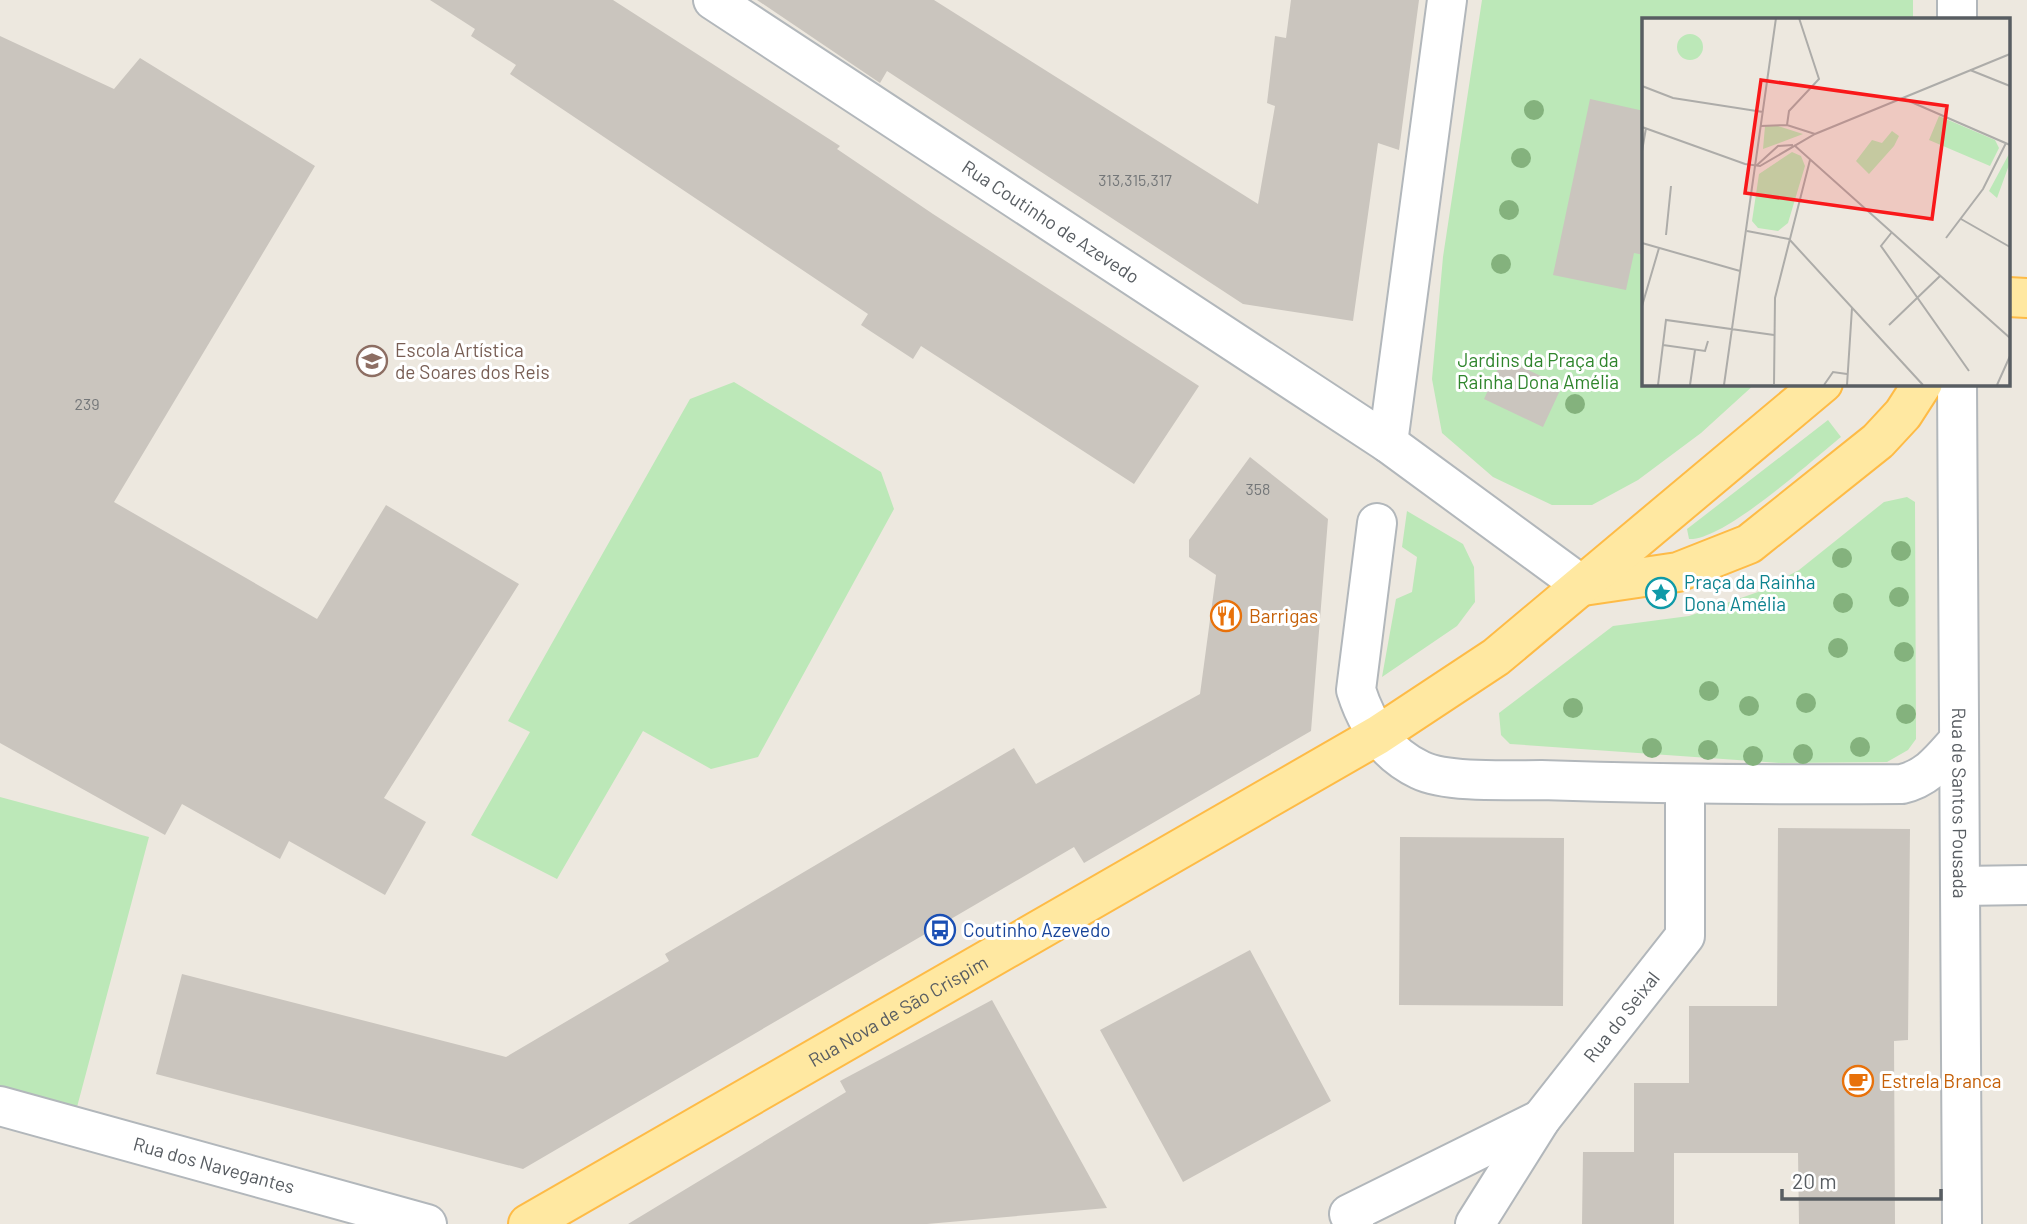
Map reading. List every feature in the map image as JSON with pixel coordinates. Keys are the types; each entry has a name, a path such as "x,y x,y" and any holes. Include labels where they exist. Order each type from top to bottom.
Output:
{"main road":[{"path":"1378,735 1496,657 1821,385"},
{"path":"1583,586 1678,572 1749,544 1878,441 1903,414 1922,385"},
{"name":"Rua Nova de São Crispim","path":"528,1224 1378,735"}],"street":[{"name":"Rua Coutinho de Azevedo","path":"713,0 1388,443"},
{"path":"1447,0 1388,443 1583,586"},
{"path":"1957,0 1957,18"},
{"name":"Rua de Santos Pousada","path":"1957,385 1962,1224"},
{"path":"1377,523 1356,690 1363,714 1392,754 1423,772 1465,778 1685,785 1902,784 1918,780 1933,769 1958,741"},
{"name":"Rua do Seixal","path":"1475,1224 1541,1119 1685,936 1685,785"},
{"path":"1961,887 2027,885"},
{"name":"Rua dos Navegantes","path":"0,1106 427,1224"},
{"path":"1354,1224 1349,1213 1541,1119"}],"green space":[{"name":"Jardins da Praça da Rainha Dona Amélia","path":"1482,0 1913,0 1913,18 1642,18 1642,385 1754,385 1701,433 1638,480 1592,505 1552,505 1493,477 1442,433 1432,379 1443,257"},
{"path":"734,382 881,472 894,509 758,757 711,769 643,731 557,879 471,835 530,732 508,721 690,399"},
{"path":"1828,420 1841,437 1745,514 1704,536 1689,539 1687,529"},
{"path":"1907,497 1915,502 1916,739 1908,750 1887,762 1781,763 1510,744 1501,735 1499,713 1613,626 1689,616 1758,592 1799,570 1884,502"},
{"path":"1407,511 1463,544 1474,567 1475,602 1457,626 1382,677 1396,599 1412,592 1417,557 1402,547"},
{"path":"0,797 149,837 77,1107 0,1086"}],"building":[{"path":"430,0 613,0 840,146 837,149 933,214 1199,386 1134,484 921,346 913,359 861,325 868,314 510,74 516,65 471,36 475,29"},
{"path":"757,0 934,0 1258,204 1275,106 1267,103 1275,36 1286,38 1291,0 1419,0 1399,150 1378,143 1353,321 1243,304 887,71 880,83"},
{"path":"0,36 114,89 140,58 315,166 114,502 317,619 386,505 519,584 384,798 426,822 385,895 289,841 280,859 182,804 165,835 0,743"},
{"path":"1590,99 1642,111 1642,255 1634,253 1626,290 1553,275"},
{"path":"1503,358 1562,386 1543,427 1484,399"},
{"path":"1250,457 1328,519 1311,731 1084,863 1074,847 523,1169 156,1074 182,974 506,1057 669,961 665,954 1014,748 1036,784 1200,694 1216,575 1189,557 1189,540"},
{"path":"1778,828 1910,829 1908,1040 1894,1041 1895,1224 1799,1224 1798,1153 1674,1153 1674,1224 1582,1224 1583,1152 1634,1152 1634,1083 1689,1083 1689,1006 1777,1006"},
{"path":"1400,837 1564,838 1563,1006 1399,1005"},
{"path":"1250,950 1331,1101 1183,1182 1100,1030"},
{"path":"992,1000 1107,1208 927,1224 628,1224 846,1092 840,1081"}],"place":[{"name":"Escola Artística de Soares dos Reis","path":"372,361"},
{"name":"Praça da Rainha Dona Amélia","path":"1661,593"},
{"name":"Barrigas","path":"1226,616"},
{"name":"Coutinho Azevedo","path":"940,930"},
{"name":"Estrela Branca","path":"1858,1081"}]}
